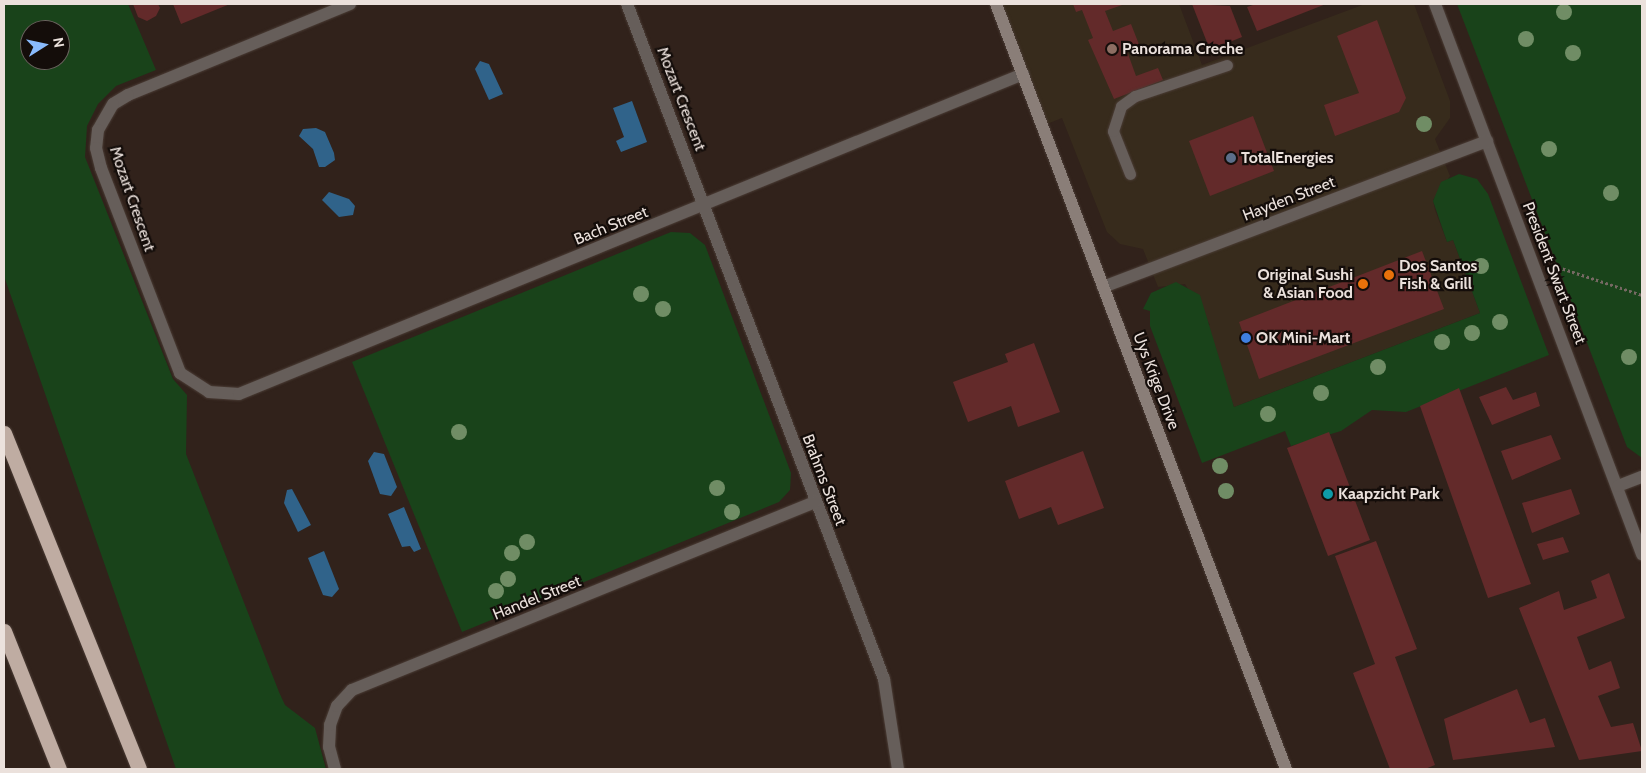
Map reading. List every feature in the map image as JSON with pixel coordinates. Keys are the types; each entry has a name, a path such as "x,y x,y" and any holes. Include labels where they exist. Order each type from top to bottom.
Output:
{"highway":[{"path":"4,433 139,769"},
{"path":"4,631 59,769"}],"street":[{"name":"Mozart Crescent","path":"209,392 180,373 101,168 96,148 98,130 108,109 128,95 350,4"},
{"name":"Mozart Crescent","path":"627,4 704,206"},
{"name":"Uys Krige Drive","path":"996,4 1286,769"},
{"name":"President Swart Street","path":"1435,4 1642,554"},
{"name":"Bach Street","path":"209,392 239,394 704,206 1023,74"},
{"name":"Hayden Street","path":"1103,288 1487,141"},
{"name":"Brahms Street","path":"704,206 815,502 884,679 898,769"},
{"path":"1618,486 1642,477"},
{"name":"Handel Street","path":"335,769 328,748 330,726 337,706 352,690 815,502"}],"lane":[{"path":"1130,174 1113,131 1121,106 1134,96 1227,65"}],"path":[{"path":"1558,267 1642,295"}],"shaded area":[{"path":"996,4 1179,4 1202,65 1365,4 1414,4 1450,101 1450,118 1435,139 1450,176 1433,200 1435,210 1447,242 1453,240 1480,313 1234,407 1205,326 1210,325 1185,284 1158,287 1143,249 1120,244 1107,232 1062,118 1042,126"}],"green space":[{"path":"4,4 128,4 156,70 116,86 98,104 87,126 85,157 173,379 187,395 186,454 279,692 285,705 315,728 326,769 176,769 4,276"},
{"path":"1457,4 1642,4 1642,458 1627,447"},
{"path":"1459,174 1477,179 1488,194 1549,355 1406,412 1372,410 1341,431 1291,446 1285,431 1202,463 1150,326 1150,311 1143,309 1151,293 1176,282 1200,295 1234,407 1480,313 1453,240 1447,242 1433,201 1441,182"},
{"path":"671,232 690,233 705,245 791,473 790,490 779,502 462,632 352,362"}],"water":[{"path":"480,61 489,64 503,94 489,100 475,69"},
{"path":"632,101 647,142 621,152 616,141 624,137 613,108"},
{"path":"316,128 325,132 334,153 335,160 325,167 319,167 313,149 299,136 303,129"},
{"path":"329,192 349,199 355,206 353,215 339,217 322,200"},
{"path":"374,452 384,454 397,487 391,496 380,494 368,461"},
{"path":"292,489 311,525 298,532 284,503 287,490"},
{"path":"404,507 421,549 414,552 410,546 402,547 388,514"},
{"path":"324,551 339,589 332,597 323,595 308,558"}],"building":[{"path":"133,4 158,4 160,8 156,16 147,21 138,17"},
{"path":"173,4 230,4 181,24"},
{"name":"Panorama Creche","path":"1073,4 1125,4 1105,11 1113,31 1131,24 1140,47 1127,51 1136,76 1158,68 1163,80 1114,99 1088,40 1093,38 1082,10 1076,12"},
{"path":"1192,4 1230,6 1242,37 1210,50"},
{"path":"1256,4 1326,4 1257,31 1247,7"},
{"path":"1377,20 1406,98 1399,112 1335,136 1324,105 1359,93 1337,36"},
{"path":"1253,116 1274,171 1210,196 1189,141"},
{"path":"1422,251 1444,309 1259,379 1239,322"},
{"path":"1034,343 1060,412 1018,427 1011,406 968,422 953,382 1008,362 1005,354"},
{"path":"1506,387 1513,400 1536,392 1540,406 1492,425 1479,397"},
{"path":"1459,388 1531,584 1488,598 1420,406"},
{"name":"Kaapzicht Park","path":"1329,432 1370,540 1328,556 1287,448"},
{"path":"1551,435 1561,459 1512,480 1501,451"},
{"path":"1083,451 1104,508 1058,525 1051,507 1019,519 1005,481"},
{"path":"1571,489 1580,514 1532,533 1522,503"},
{"path":"1563,537 1569,552 1543,560 1537,544"},
{"path":"1376,541 1417,649 1395,657 1435,765 1425,769 1390,769 1353,673 1375,664 1335,556"},
{"path":"1609,573 1625,618 1577,637 1589,670 1611,661 1620,688 1598,696 1611,727 1633,723 1642,751 1579,760 1519,608 1559,591 1564,610 1597,598 1591,581"},
{"path":"1517,689 1530,723 1545,718 1555,747 1453,760 1444,719"}],"place":[{"name":"Panorama Creche","path":"1112,49"},
{"name":"TotalEnergies","path":"1231,158"},
{"name":"Dos Santos Fish & Grill","path":"1389,275"},
{"name":"Original Sushi & Asian Food","path":"1363,284"},
{"name":"OK Mini-Mart","path":"1246,338"},
{"name":"Kaapzicht Park","path":"1328,494"}]}
